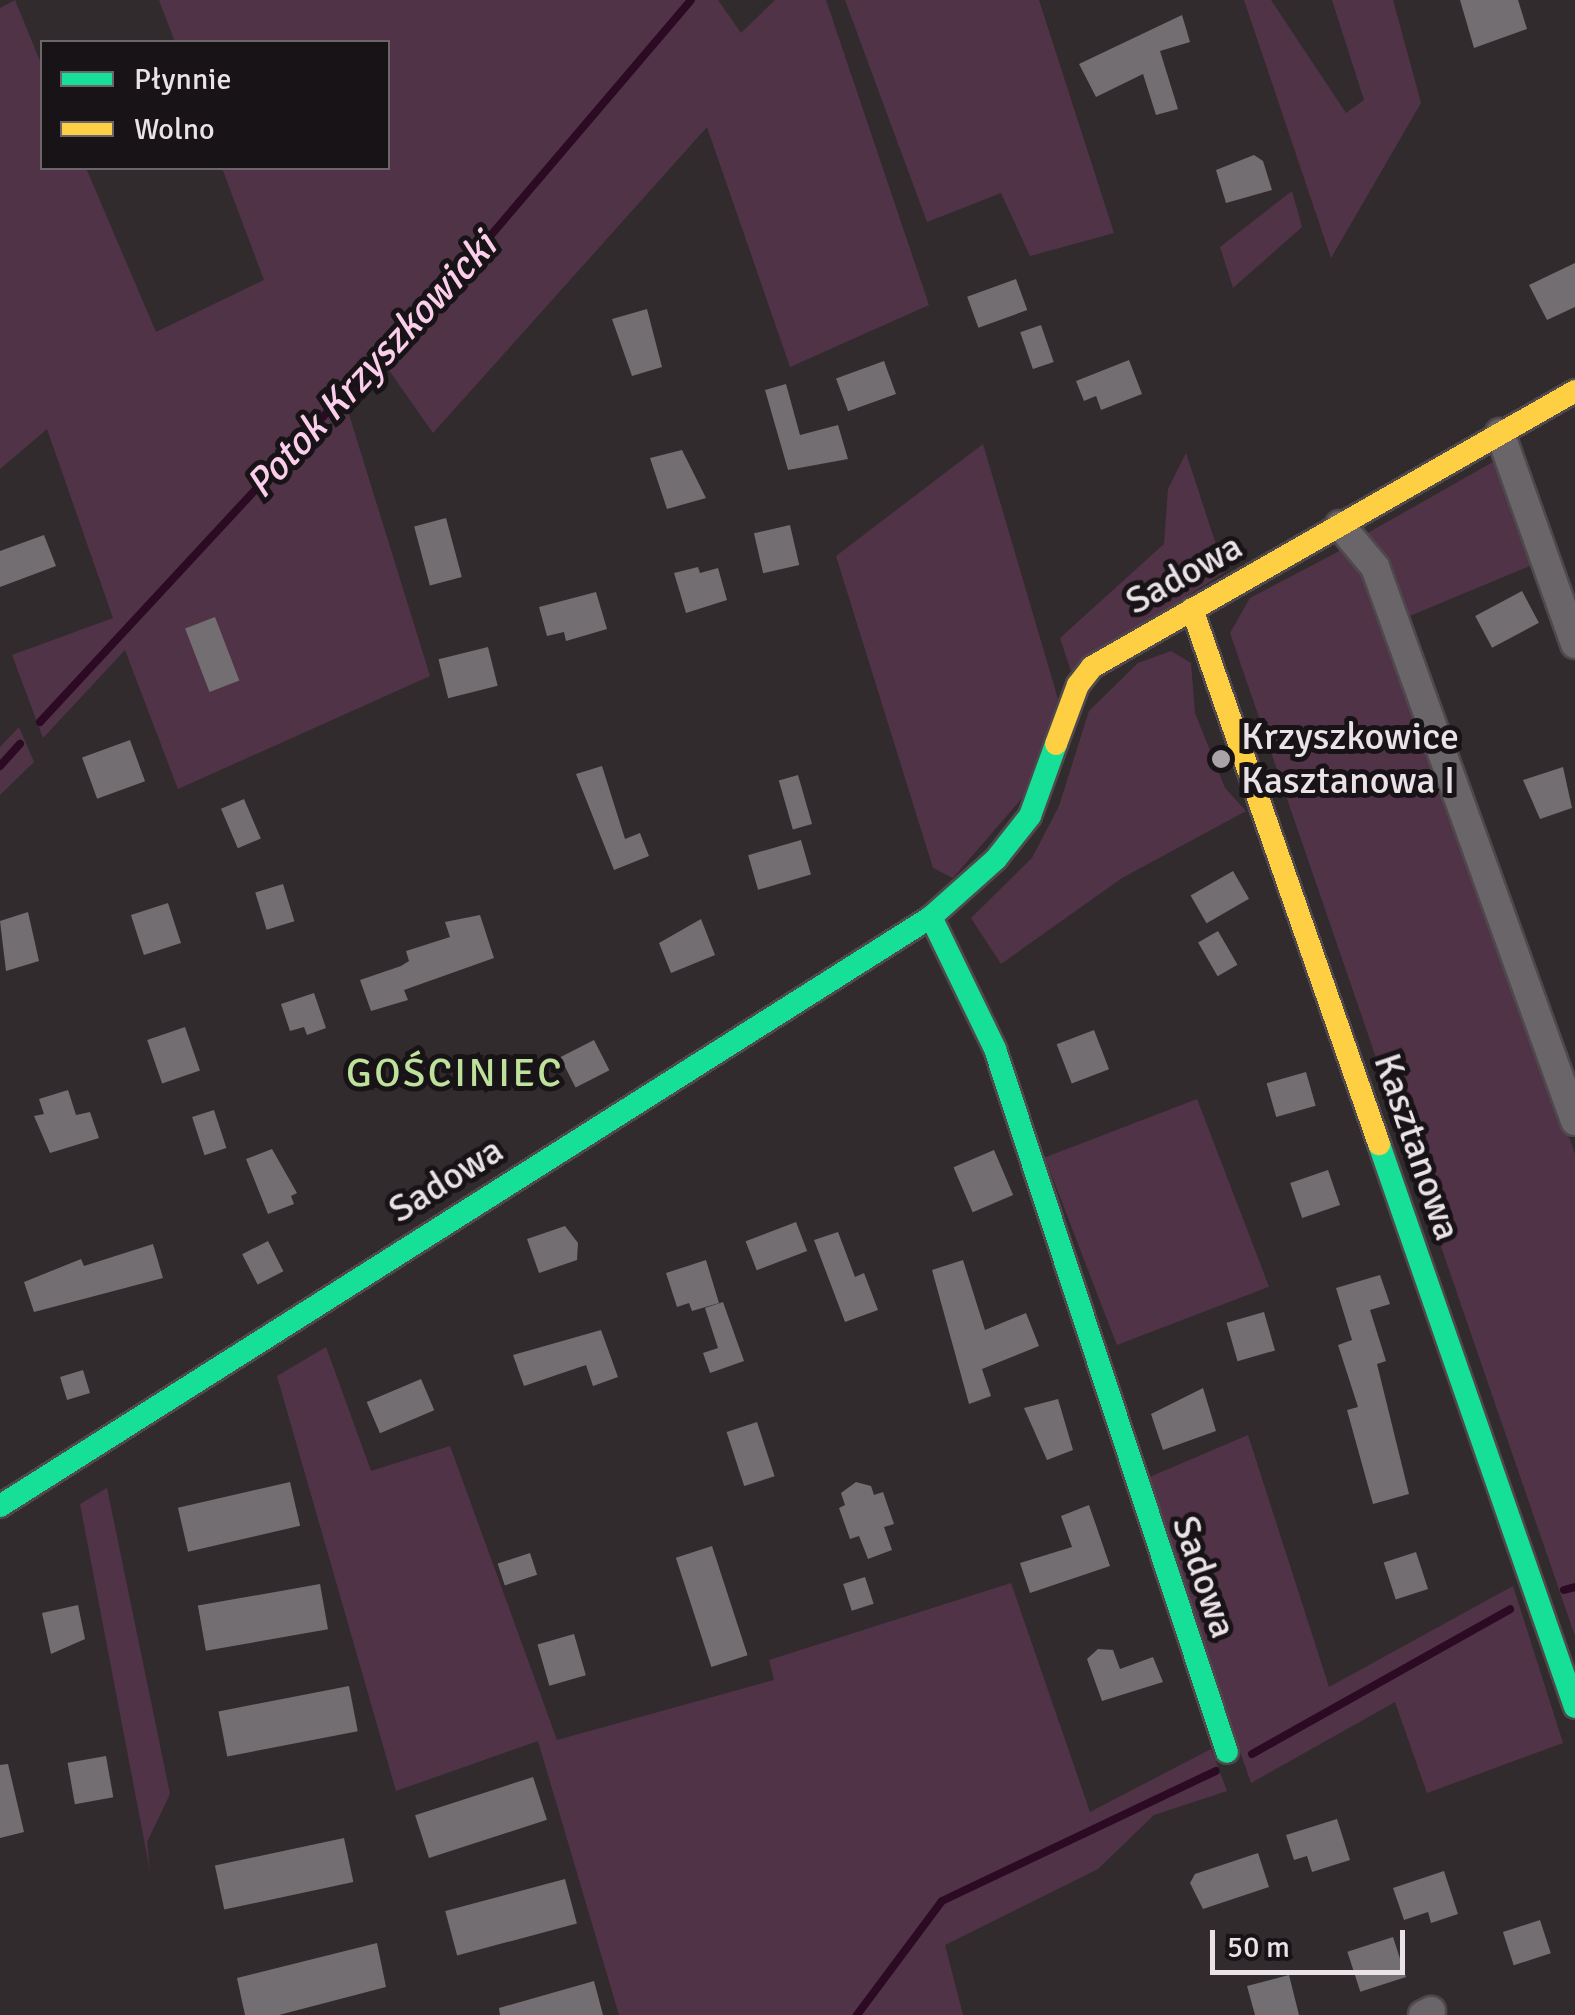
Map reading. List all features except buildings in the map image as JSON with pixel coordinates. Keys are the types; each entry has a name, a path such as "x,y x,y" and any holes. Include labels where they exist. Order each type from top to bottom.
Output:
{"street":[{"name":"Sadowa","path":"0,1506 931,918 996,859 1030,816 1078,685 1092,667 1575,391"},
{"path":"1500,433 1575,644"},
{"path":"1340,525 1375,567 1575,1121"},
{"name":"Kasztanowa","path":"1192,609 1575,1708"},
{"name":"Sadowa","path":"931,918 995,1049 1227,1752"}],"shaded area":[{"path":"15,0 40,61 40,170 87,170 156,332 264,280 223,170 390,170 390,40 174,40 159,0 718,0 741,33 775,0 826,0 929,305 790,367 707,127 433,433 386,366 347,408 430,676 178,789 125,650 43,738 12,655 113,618 47,429 0,469 0,8"},
{"path":"845,0 1039,0 1114,233 1030,256 1001,193 927,222"},
{"path":"1244,0 1271,0 1346,113 1364,100 1332,0 1393,0 1421,103 1331,258"},
{"path":"1292,191 1302,227 1233,288 1220,247"},
{"path":"983,444 1058,699 1022,798 953,878 933,868 836,556"},
{"path":"1186,453 1225,572 1071,671 1060,638 1164,544 1168,489"},
{"path":"1500,458 1537,563 1400,620 1366,534"},
{"path":"1345,548 1368,573 1575,1154 1575,1636 1230,633 1250,598"},
{"path":"1171,651 1191,663 1195,713 1225,788 1246,811 1122,878 1001,964 971,918 1032,858 1059,806 1089,711 1138,663"},
{"path":"19,727 34,762 0,795 0,747"},
{"path":"1197,1099 1269,1287 1117,1345 1045,1157"},
{"path":"326,1347 371,1471 450,1446 557,1740 774,1680 769,1660 1011,1583 1090,1812 1211,1749 1227,1791 1154,1815 1098,1869 945,1945 963,2015 619,2015 538,1741 396,1791 277,1376"},
{"path":"1248,1435 1329,1687 1513,1586 1563,1743 1427,1793 1395,1702 1251,1783 1145,1479"},
{"path":"107,1488 170,1794 147,1842 150,1871 80,1504"}],"waterway":[{"name":"Potok Krzyszkowicki","path":"40,722 486,241 691,0"},
{"path":"0,766 20,744"},
{"path":"1564,1590 1575,1587"},
{"path":"1252,1754 1510,1609"},
{"path":"857,2015 942,1901 1216,1771"}],"traffic: fast":[{"path":"0,1506 931,917 996,859 1030,816 1056,744"},
{"path":"931,917 995,1049 1227,1752"},
{"path":"1379,1144 1575,1707"}],"traffic: slow":[{"path":"1056,744 1078,685 1092,667 1575,391"},
{"path":"1192,609 1379,1144"}],"place":[{"name":"Krzyszkowice Kasztanowa I","path":"1221,759"}],"district":[{"name":"GOŚCINIEC","path":"455,1073"}]}
